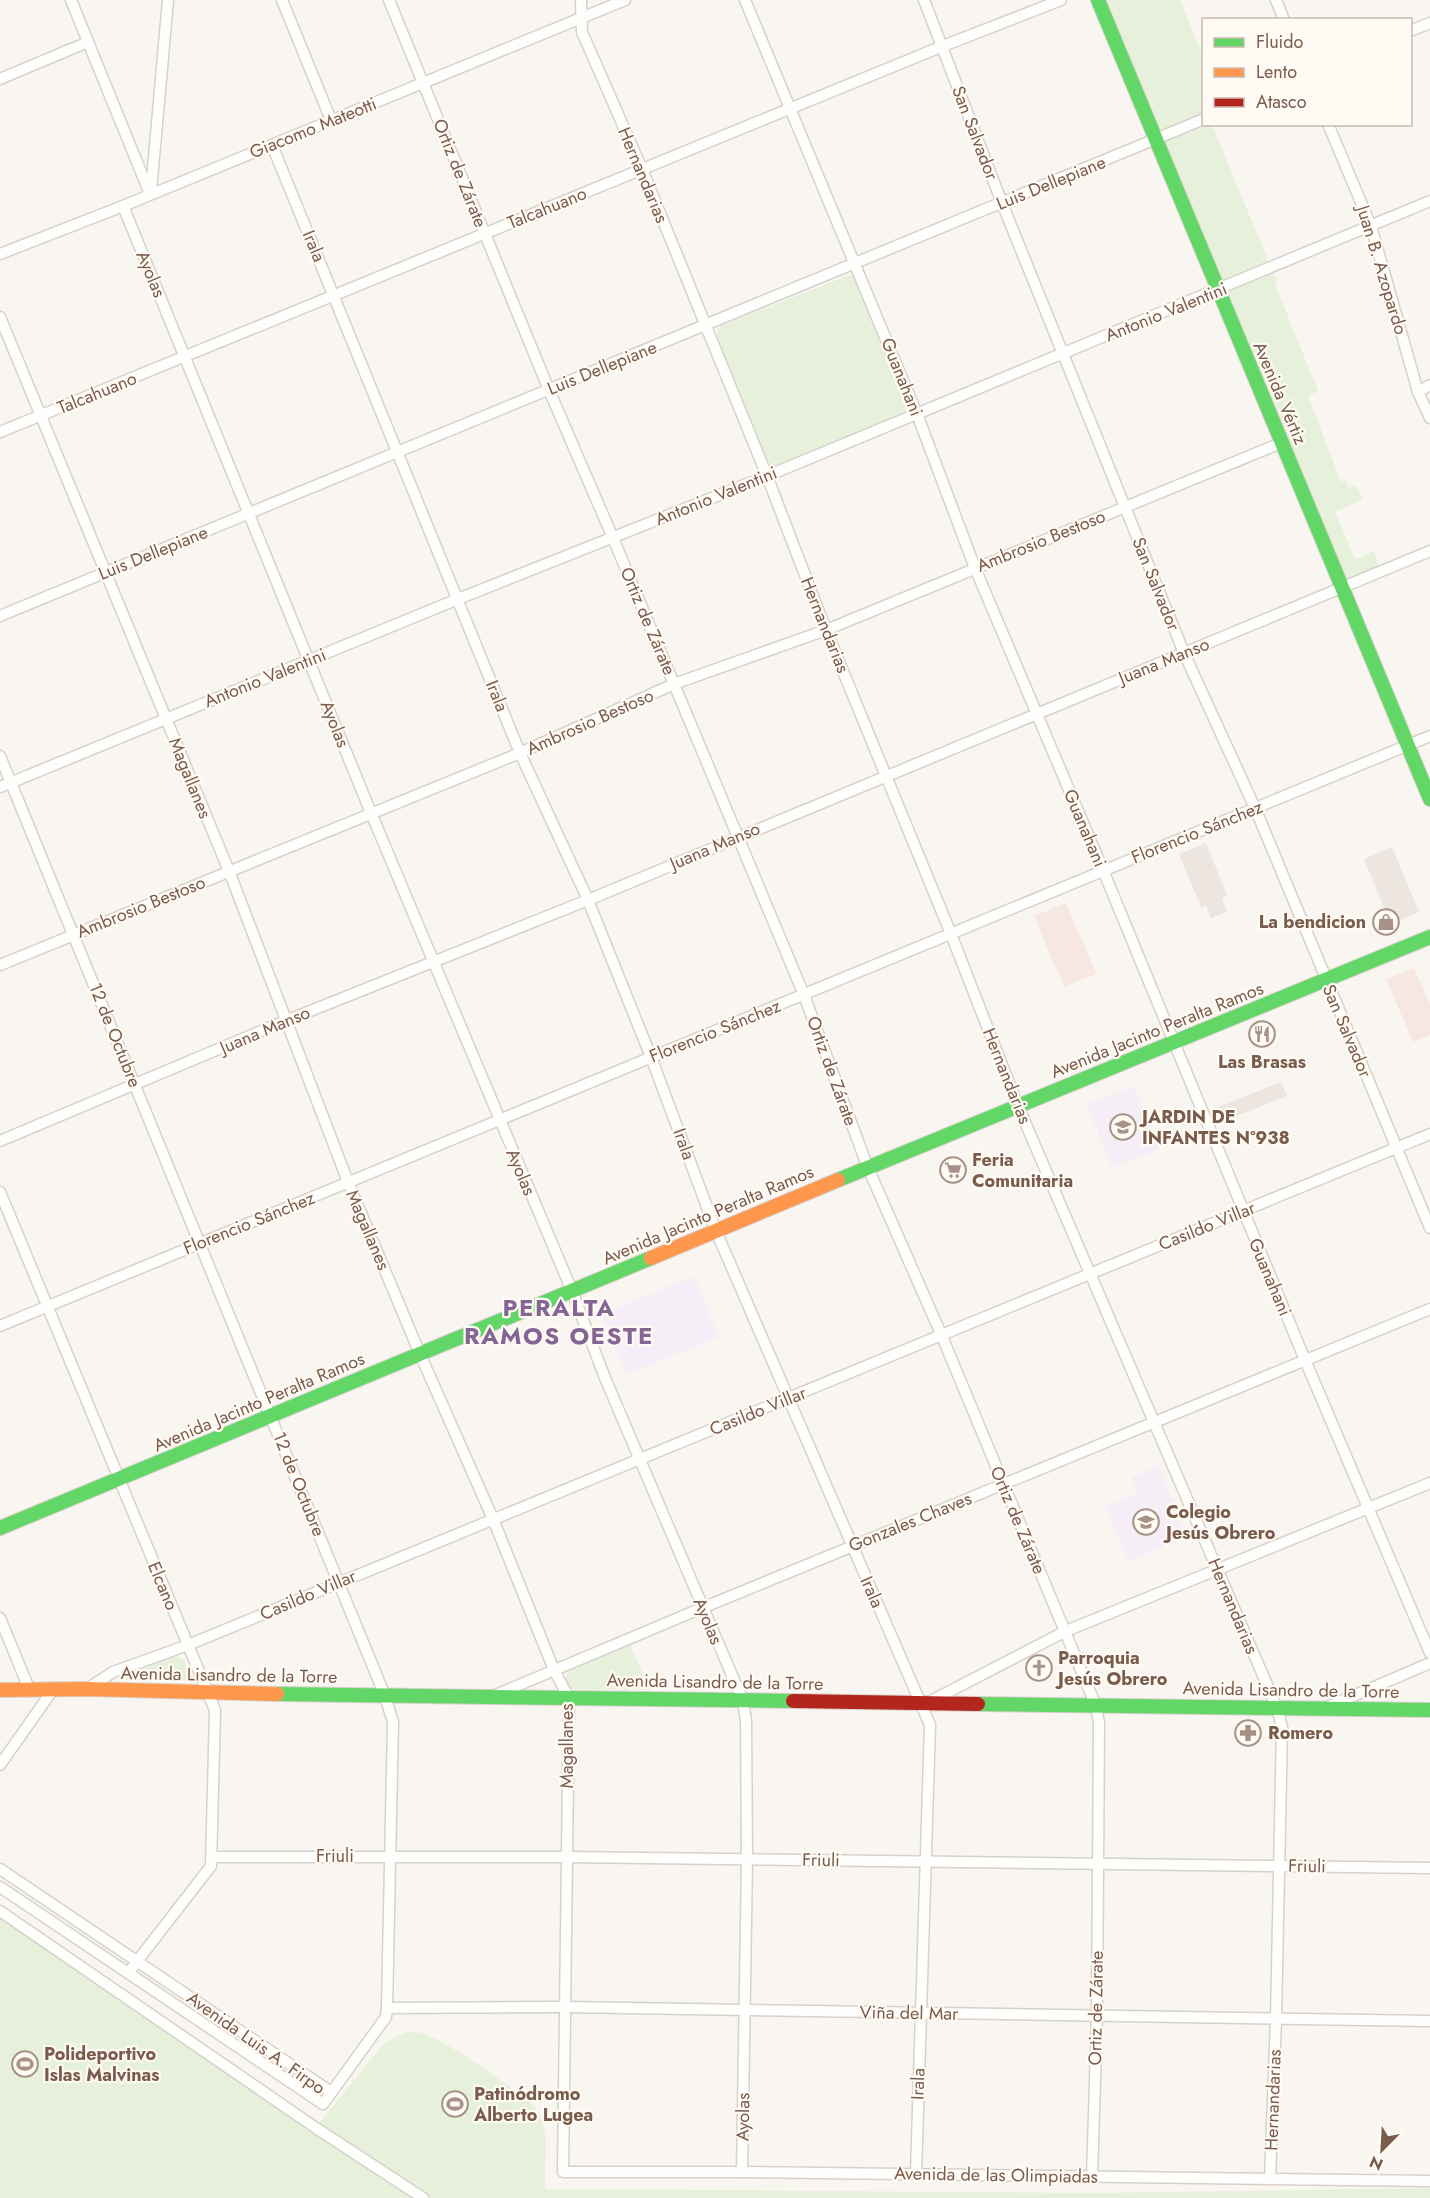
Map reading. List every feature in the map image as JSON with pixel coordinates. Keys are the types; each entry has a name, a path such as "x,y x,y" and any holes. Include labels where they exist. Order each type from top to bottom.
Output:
{"street":[{"path":"71,0 150,194"},
{"path":"150,194 168,0"},
{"path":"282,0 331,120"},
{"name":"Ortiz de Zárate","path":"389,0 549,390 804,994 868,1168 941,1334 1096,1706 1099,1723 1097,2016 1092,2177"},
{"name":"Hernandarias","path":"581,0 582,32 642,169 767,476 826,630 951,934 1018,1106 1277,1708 1282,1727 1270,2179"},
{"name":"Giacomo Mateotti","path":"0,254 123,206 625,0"},
{"name":"Guanahani","path":"745,0 917,414 975,568 1103,870 1305,1360 1430,1653"},
{"name":"San Salvador","path":"924,0 1002,203 1184,653 1255,808 1430,1228"},
{"name":"Talcahuano","path":"0,432 943,46 1061,0"},
{"name":"Avenida Vértiz","path":"1098,0 1430,799"},
{"path":"1276,0 1283,18"},
{"path":"1412,30 1430,23"},
{"path":"0,79 88,42"},
{"name":"Luis Dellepiane","path":"0,616 1202,119"},
{"name":"Juan B. Azopardo","path":"1329,126 1371,226 1418,392 1430,418"},
{"name":"Irala","path":"272,145 520,753 588,900 651,1057 716,1231 852,1546 924,1703 930,1725 916,2174"},
{"name":"Antonio Valentini","path":"5,784 458,598 767,476 1218,291 1430,201"},
{"name":"Ayolas","path":"123,206 371,813 572,1291 605,1378 743,1701 746,1720 747,1859 742,2172"},
{"name":"Magallanes","path":"0,317 229,871 348,1182 420,1354 493,1519 554,1670 569,1698 562,2172"},
{"path":"1418,392 1430,385"},
{"name":"Ambrosio Bestoso","path":"0,964 520,753 674,684 826,630 1281,443"},
{"name":"Juana Manso","path":"0,1141 285,1021 588,900 1430,551"},
{"name":"Florencio Sánchez","path":"0,1326 1430,736"},
{"name":"12 de Octubre","path":"0,756 5,784 74,934 272,1416 385,1696 393,1722 386,2017 331,2092"},
{"name":"Avenida Jacinto Peralta Ramos","path":"0,1528 1018,1106 1430,938"},
{"name":"Casildo Villar","path":"87,1689 113,1672 188,1645 1430,1134"},
{"name":"Elcano","path":"0,1192 215,1710 211,1866 128,1973"},
{"name":"Gonzales Chaves","path":"490,1697 1430,1309"},
{"path":"924,1703 1066,1631 1430,1483"},
{"path":"0,1618 30,1691"},
{"path":"1323,1709 1430,1663"},
{"name":"Avenida Lisandro de la Torre","path":"0,1690 87,1689 385,1696 1430,1710"},
{"path":"0,1765 52,1691"},
{"name":"Friuli","path":"212,1857 567,1857 1430,1868"},
{"name":"Avenida Luis A. Firpo","path":"0,1869 331,2092 323,2104 0,1887"},
{"path":"0,1911 316,2128 423,2198"},
{"name":"Viña del Mar","path":"387,2008 565,2007 1430,2021"},
{"name":"Avenida de las Olimpiadas","path":"562,2172 742,2172 1430,2181"}],"shaded area":[{"path":"1206,843 1227,895 1222,898 1227,912 1211,918 1206,905 1201,907 1179,854"},
{"path":"1392,847 1419,912 1391,924 1364,859"},
{"path":"1066,903 1096,974 1064,987 1034,916"},
{"path":"1414,968 1430,1004 1430,1035 1413,1042 1386,979"},
{"path":"1281,1082 1287,1096 1224,1121 1218,1107"},
{"name":"JARDIN DE INFANTES Nº938","path":"1134,1086 1159,1149 1112,1168 1087,1104"},
{"path":"694,1276 719,1337 626,1375 601,1314"},
{"name":"Colegio Jesús Obrero","path":"1159,1466 1188,1537 1128,1561 1105,1506 1138,1493 1132,1477"}],"green space":[{"path":"1107,0 1180,0 1202,55 1202,115 1161,132"},
{"path":"1205,126 1212,126 1277,282 1275,284 1318,391 1308,396 1341,482 1346,480 1349,488 1356,485 1363,500 1335,511 1355,559 1374,551 1380,567 1346,580 1165,142"},
{"path":"849,275 856,279 908,406 905,413 772,466 768,463 717,337 717,330 721,326"},
{"path":"630,1645 650,1690 574,1689 568,1686 565,1679 569,1671"},
{"path":"174,1655 184,1660 190,1680 125,1680 127,1676"},
{"path":"0,1911 315,2128 383,2045 397,2036 409,2032 423,2034 453,2048 527,2099 536,2110 546,2142 545,2189 1100,2193 1430,2188 1430,2198 0,2198"}],"traffic: fast":[{"path":"1098,0 1430,799"},
{"path":"838,1180 1430,937"},
{"path":"0,1528 651,1258"},
{"path":"277,1694 793,1701"},
{"path":"978,1704 1430,1710"}],"traffic: slow":[{"path":"651,1258 838,1180"},
{"path":"0,1690 87,1689 277,1694"}],"traffic: jam":[{"path":"793,1701 978,1704"}],"place":[{"name":"La bendicion","path":"1386,922"},
{"name":"Las Brasas","path":"1262,1034"},
{"name":"JARDIN DE INFANTES Nº938","path":"1123,1127"},
{"name":"Feria Comunitaria","path":"953,1170"},
{"name":"Colegio Jesús Obrero","path":"1146,1522"},
{"name":"Parroquia Jesús Obrero","path":"1039,1668"},
{"name":"Romero","path":"1248,1733"},
{"name":"Polideportivo Islas Malvinas","path":"25,2064"},
{"name":"Patinódromo Alberto Lugea","path":"455,2104"}],"district":[{"name":"PERALTA RAMOS OESTE","path":"559,1322"}]}
